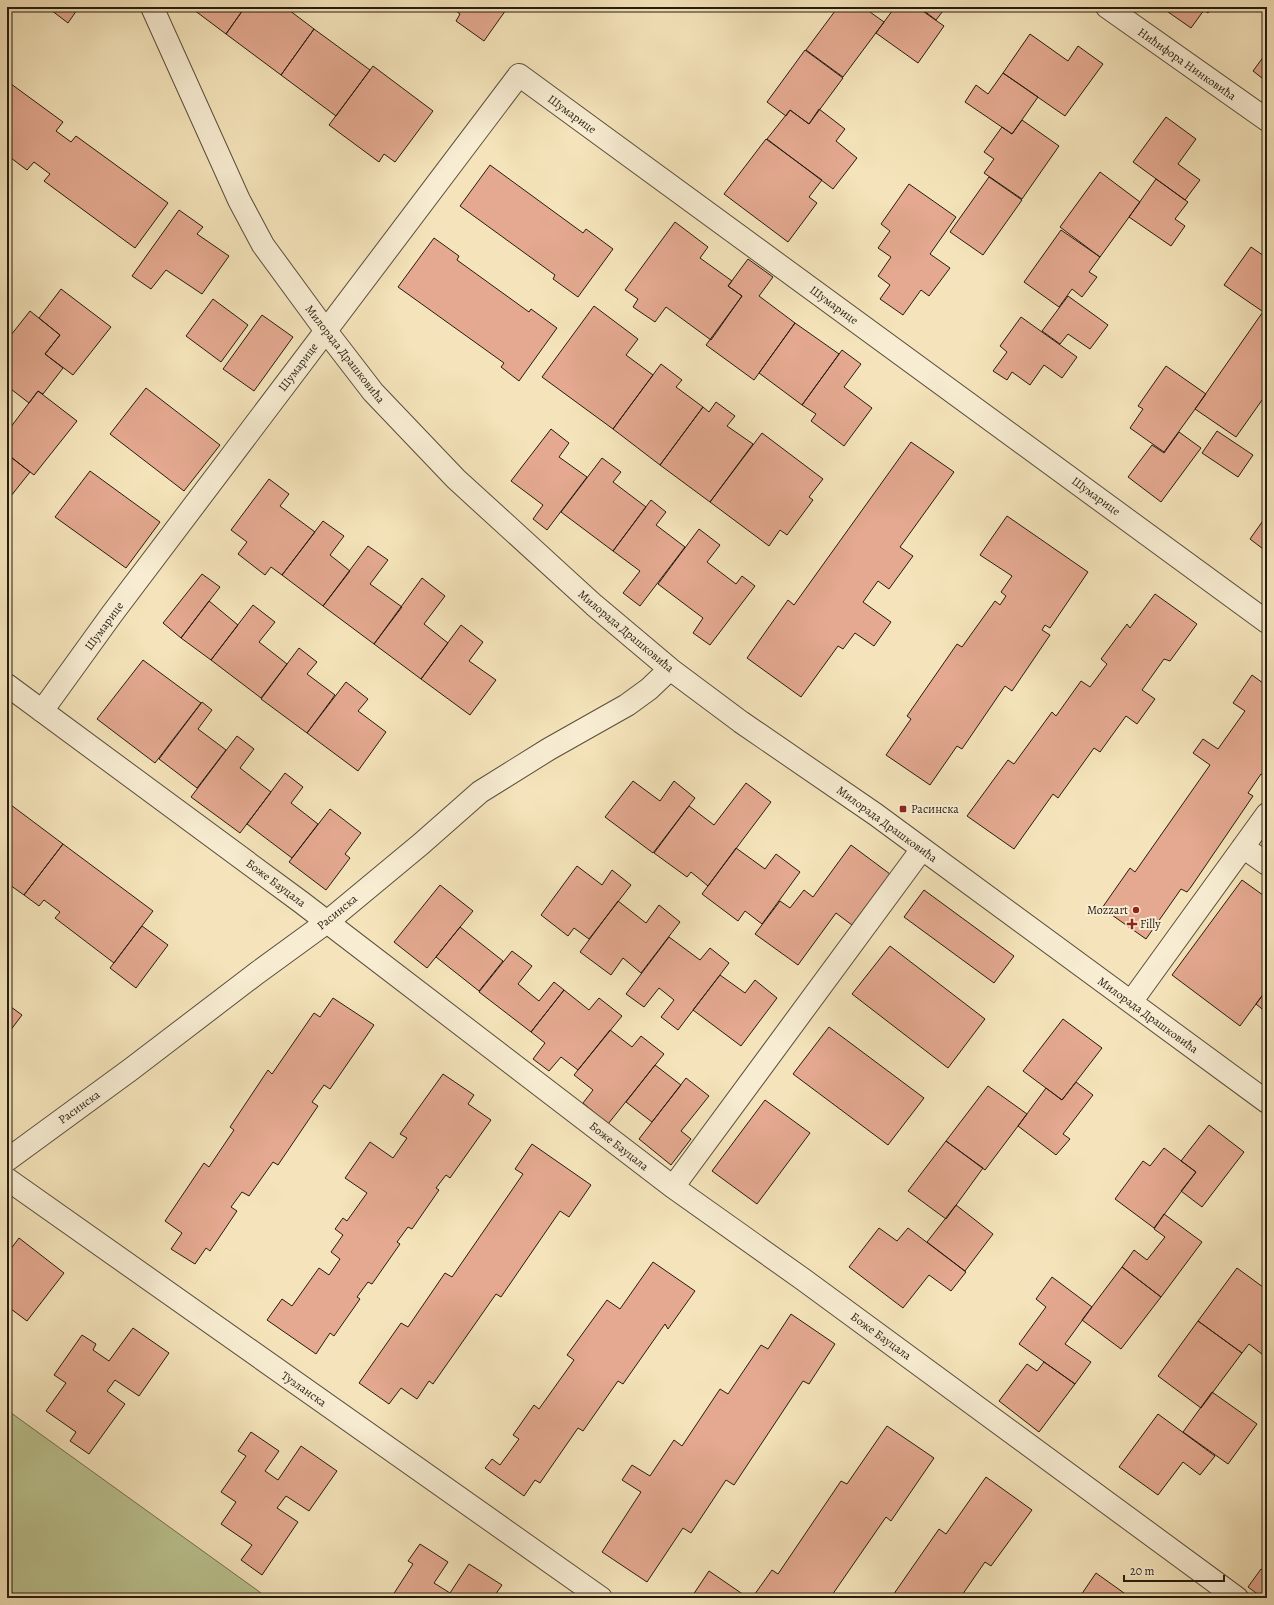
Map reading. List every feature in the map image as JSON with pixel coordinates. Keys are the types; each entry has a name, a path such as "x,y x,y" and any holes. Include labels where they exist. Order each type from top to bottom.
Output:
{"street":[{"name":"Милорада Драшковића","path":"152,7 238,200 263,245 373,392 456,478 594,605 670,669 741,722 869,810 1267,1102"},
{"name":"Нићифора Нинковића","path":"1107,7 1267,120"},
{"name":"Шумарице","path":"42,711 122,601 519,75 1267,622"},
{"name":"Расинска","path":"7,1160 130,1070 257,972 327,922 421,844 480,792 549,749 627,705 648,689 670,669"},
{"name":"Боже Бауцала","path":"7,685 327,922 673,1187 804,1280 1237,1598"},
{"path":"1131,1002 1267,814"},
{"path":"1243,847 1267,864"},
{"path":"673,1187 922,849"},
{"name":"Тузланска","path":"7,1179 601,1598"}],"green space":[{"path":"7,1410 268,1598 7,1598"}],"building":[{"path":"47,7 79,7 68,23"},
{"path":"190,7 245,7 226,34"},
{"path":"245,7 285,7 314,29 281,75 226,34"},
{"path":"451,7 508,7 484,41 456,21 460,14"},
{"path":"838,7 863,7 884,22 843,77 806,50"},
{"path":"895,7 917,7 944,26 918,63 876,33"},
{"path":"919,7 946,7 936,20"},
{"path":"1161,7 1212,7 1208,13 1204,10 1191,28"},
{"path":"314,29 370,70 336,116 281,75"},
{"path":"1030,34 1068,61 1078,46 1103,64 1065,116 1003,73"},
{"path":"805,50 843,78 809,124 790,110 786,116 767,102"},
{"path":"1267,52 1267,82 1253,71"},
{"path":"373,66 433,111 395,162 384,154 379,162 329,125"},
{"path":"1003,73 1038,97 1012,134 965,102 976,85 988,94"},
{"path":"7,81 63,122 56,131 71,142 76,136 168,203 135,248 44,181 50,174 34,162 27,170 7,155"},
{"path":"819,109 845,129 836,141 857,158 833,189 767,139 790,110 809,124"},
{"path":"1166,117 1196,139 1178,164 1200,180 1185,200 1133,162"},
{"path":"1022,120 1059,146 1022,199 984,173 994,159 984,152 1002,127 1012,134"},
{"path":"766,139 822,180 809,197 817,203 788,242 724,194"},
{"path":"490,165 583,233 586,229 613,249 578,297 553,279 555,275 460,206"},
{"path":"1100,172 1140,202 1100,257 1060,227"},
{"path":"989,177 1022,200 983,255 950,232"},
{"path":"1156,179 1188,202 1175,219 1185,226 1171,246 1129,217"},
{"path":"909,184 956,217 930,254 950,268 929,296 921,290 903,315 880,299 890,285 878,276 891,257 878,248 890,231 881,224"},
{"path":"179,210 203,227 197,234 229,256 202,294 166,270 151,289 132,276"},
{"path":"675,222 708,247 700,258 732,281 728,286 742,296 711,340 666,307 655,322 633,307 638,299 625,290"},
{"path":"1061,230 1100,257 1089,272 1097,277 1082,297 1072,289 1059,307 1024,282"},
{"path":"434,238 459,256 457,260 529,312 531,309 557,328 519,381 501,367 504,363 398,287"},
{"path":"1251,247 1267,258 1267,304 1262,311 1224,285"},
{"path":"748,259 773,277 759,296 795,323 754,380 706,345 742,296 728,286"},
{"path":"61,289 111,327 73,375 45,354 60,335 39,318"},
{"path":"1068,296 1108,325 1090,349 1068,334 1060,344 1042,331"},
{"path":"213,299 248,325 221,362 186,336"},
{"path":"594,306 638,339 626,355 653,375 613,429 542,377"},
{"path":"1267,306 1267,393 1236,437 1195,409"},
{"path":"30,311 60,335 45,354 63,368 43,394 38,391 29,403 7,386 7,340"},
{"path":"262,315 293,337 254,391 223,369"},
{"path":"1021,317 1077,357 1062,378 1044,365 1030,385 1012,372 1007,380 993,371 1007,352 1000,346"},
{"path":"795,323 839,354 802,405 759,373"},
{"path":"842,350 861,364 844,387 872,408 844,446 811,421 816,414 802,405"},
{"path":"661,364 682,380 676,387 703,407 660,465 613,429"},
{"path":"1166,366 1206,394 1164,452 1130,428 1143,409 1138,406"},
{"path":"146,388 220,445 184,491 110,434"},
{"path":"38,391 77,421 34,475 7,454 7,432"},
{"path":"716,402 735,416 727,426 753,444 710,502 660,465 703,407 709,412"},
{"path":"551,429 569,443 559,457 587,477 547,530 533,519 543,505 511,481"},
{"path":"1217,431 1253,455 1238,477 1202,453"},
{"path":"1179,432 1201,448 1161,502 1128,477 1152,445 1164,453"},
{"path":"762,433 823,479 809,497 813,500 787,535 780,530 769,546 710,502"},
{"path":"911,442 954,472 900,547 913,556 889,589 878,581 863,602 891,622 874,646 855,633 843,649 838,646 801,697 747,658 788,600 794,605"},
{"path":"7,454 30,472 7,501"},
{"path":"602,458 621,472 613,482 646,507 613,551 561,512"},
{"path":"90,471 160,522 126,568 55,517"},
{"path":"269,479 289,494 280,506 315,532 282,575 271,567 265,575 238,554 247,542 231,530"},
{"path":"651,500 666,512 656,525 685,547 640,606 623,593 640,571 613,551"},
{"path":"1267,515 1267,552 1250,539"},
{"path":"1007,516 1088,572 1050,628 1045,625 1042,630 1050,635 1012,691 1005,686 962,749 957,746 930,785 886,755 911,719 907,716 957,644 962,647 995,601 1000,605 1006,596 1001,592 1012,576 980,555"},
{"path":"323,521 344,536 330,555 350,571 323,606 282,575"},
{"path":"699,529 720,545 707,562 736,584 742,576 755,586 710,645 693,633 703,618 658,584"},
{"path":"368,546 388,560 370,584 402,607 374,644 323,606"},
{"path":"202,574 220,587 181,638 163,623"},
{"path":"422,578 445,596 424,624 448,643 421,679 374,644"},
{"path":"1155,594 1197,624 1170,661 1164,659 1142,690 1155,699 1137,724 1126,716 1100,752 1094,748 1058,798 1053,794 1014,849 967,816 1008,760 1014,764 1052,712 1056,716 1081,681 1090,687 1107,664 1101,659 1127,624 1130,628"},
{"path":"209,601 238,625 211,660 181,638"},
{"path":"253,605 275,622 259,642 287,664 261,698 211,660"},
{"path":"461,625 483,642 469,661 496,680 470,715 421,679"},
{"path":"299,648 317,662 307,674 335,695 307,733 261,699"},
{"path":"143,660 201,703 155,763 97,719"},
{"path":"1252,675 1267,686 1267,778 1261,774 1248,793 1253,796 1191,887 1187,892 1181,889 1146,939 1102,908 1130,868 1135,872 1210,765 1193,753 1203,739 1218,749 1245,711 1233,703"},
{"path":"346,682 368,699 358,711 386,732 358,771 307,733"},
{"path":"202,702 212,710 198,729 226,750 197,788 159,759"},
{"path":"237,736 254,749 240,768 271,792 240,833 191,797"},
{"path":"285,773 303,787 291,803 318,824 292,858 247,824"},
{"path":"633,781 660,801 674,781 695,798 653,853 605,817"},
{"path":"746,783 771,802 708,886 691,872 687,877 654,853 689,806 714,825"},
{"path":"7,802 63,844 24,895 7,883 7,878 9,875 7,873"},
{"path":"330,809 361,833 345,854 350,858 326,890 289,862"},
{"path":"63,844 153,911 114,963 55,918 60,912 44,900 39,906 24,895"},
{"path":"851,845 890,874 852,925 836,913 798,965 755,934 780,901 790,908 804,890 813,897"},
{"path":"736,848 765,869 776,854 800,872 762,924 745,911 738,921 702,894"},
{"path":"577,866 602,885 612,870 631,885 589,939 574,928 568,936 541,915"},
{"path":"1242,880 1267,898 1267,989 1240,1026 1172,975"},
{"path":"440,885 473,911 427,968 394,942"},
{"path":"924,890 1014,956 994,983 904,917"},
{"path":"618,901 646,923 659,905 680,922 641,973 623,958 611,975 580,952"},
{"path":"142,926 168,945 136,988 110,968"},
{"path":"460,927 503,961 479,991 436,957"},
{"path":"669,937 700,960 710,948 729,963 678,1030 661,1017 674,1000 659,988 644,1007 626,994"},
{"path":"890,946 985,1019 948,1068 852,994"},
{"path":"512,951 532,966 518,984 539,1001 554,982 564,990 531,1032 479,992"},
{"path":"720,975 745,993 755,980 777,998 741,1046 693,1010"},
{"path":"1267,989 1267,1013 1256,1004"},
{"path":"564,990 589,1010 599,998 622,1016 578,1070 561,1057 549,1071 533,1059 545,1043 531,1032"},
{"path":"333,998 374,1025 330,1089 324,1085 312,1102 318,1106 278,1165 273,1162 249,1196 242,1192 231,1207 237,1211 210,1251 206,1248 195,1264 171,1249 182,1233 165,1221 204,1163 209,1167 234,1130 230,1127 268,1070 272,1074 314,1013 320,1017"},
{"path":"7,1004 22,1015 7,1035"},
{"path":"1063,1019 1102,1048 1062,1100 1023,1071"},
{"path":"829,1027 924,1098 888,1145 793,1074"},
{"path":"610,1030 632,1047 641,1036 664,1054 608,1124 583,1103 593,1090 574,1075"},
{"path":"655,1065 681,1085 652,1122 626,1102"},
{"path":"443,1074 474,1095 468,1104 491,1120 450,1178 446,1175 436,1188 439,1190 412,1229 408,1227 397,1242 400,1244 372,1284 368,1282 357,1297 360,1299 334,1336 330,1333 316,1354 267,1320 282,1299 292,1306 319,1268 329,1275 340,1259 331,1252 343,1235 335,1229 343,1218 347,1221 367,1193 345,1178 370,1142 393,1158 407,1138 400,1134"},
{"path":"686,1078 709,1096 681,1131 691,1139 671,1165 639,1139"},
{"path":"1076,1082 1093,1095 1063,1134 1070,1139 1056,1155 1018,1126 1046,1088 1062,1100"},
{"path":"988,1086 1027,1114 985,1170 946,1141"},
{"path":"765,1100 810,1133 757,1204 712,1171"},
{"path":"1209,1125 1244,1152 1202,1207 1181,1191 1196,1172 1181,1161"},
{"path":"946,1141 983,1168 946,1219 908,1191"},
{"path":"532,1144 591,1185 569,1217 560,1211 501,1297 496,1294 433,1384 429,1381 417,1399 401,1388 389,1404 359,1383 401,1323 408,1327 445,1273 452,1277 523,1174 515,1169"},
{"path":"1164,1148 1196,1172 1154,1228 1115,1199 1143,1161 1150,1166"},
{"path":"956,1205 993,1234 965,1271 927,1242"},
{"path":"1164,1214 1202,1242 1161,1297 1122,1267 1134,1250 1147,1260 1165,1237 1154,1229"},
{"path":"879,1228 897,1241 908,1228 966,1272 951,1291 929,1275 903,1308 849,1267"},
{"path":"19,1238 64,1273 27,1321 7,1306 7,1254"},
{"path":"653,1262 695,1291 668,1329 665,1324 623,1384 618,1381 583,1431 578,1428 540,1483 535,1480 524,1496 485,1468 492,1459 500,1465 519,1439 513,1435 534,1405 539,1409 574,1360 567,1355 607,1300 620,1309"},
{"path":"1122,1267 1161,1297 1121,1349 1082,1320"},
{"path":"1237,1268 1267,1290 1267,1358 1249,1344 1242,1353 1198,1321"},
{"path":"1052,1277 1092,1307 1065,1344 1091,1362 1075,1384 1019,1344 1046,1307 1036,1299"},
{"path":"791,1314 835,1344 809,1384 803,1381 734,1485 726,1480 691,1533 683,1528 647,1582 602,1552 641,1492 622,1480 632,1465 650,1476 674,1440 682,1446 720,1389 728,1394 761,1345 768,1349"},
{"path":"1198,1321 1242,1353 1201,1408 1158,1376"},
{"path":"133,1328 169,1353 139,1396 115,1380 107,1391 125,1404 89,1454 70,1441 76,1432 46,1411 66,1383 54,1375 82,1335 96,1344 93,1350 109,1361"},
{"path":"1044,1362 1075,1384 1039,1432 999,1401 1027,1364 1037,1371"},
{"path":"1212,1392 1257,1424 1228,1464 1183,1432"},
{"path":"1158,1414 1215,1456 1200,1475 1183,1462 1158,1495 1119,1467"},
{"path":"887,1426 934,1458 891,1521 886,1517 830,1598 752,1598 772,1570 778,1574 841,1481 847,1484"},
{"path":"251,1432 279,1451 265,1471 278,1480 301,1446 337,1471 309,1511 286,1496 277,1508 298,1522 262,1575 241,1560 252,1545 221,1524 236,1502 221,1492 246,1456 238,1451"},
{"path":"986,1477 1032,1510 991,1566 985,1562 960,1598 891,1598 939,1529 946,1534"},
{"path":"420,1544 448,1562 434,1583 450,1593 469,1564 502,1585 493,1598 391,1598 413,1564 408,1561"},
{"path":"1261,1569 1267,1573 1267,1598 1263,1598 1248,1587"},
{"path":"709,1571 744,1595 742,1598 691,1598"},
{"path":"1096,1573 1131,1598 1079,1598"}],"place":[{"name":"Расинска","path":"903,809"},
{"name":"Mozzart","path":"1136,910"},
{"name":"Filly","path":"1132,924"}]}
